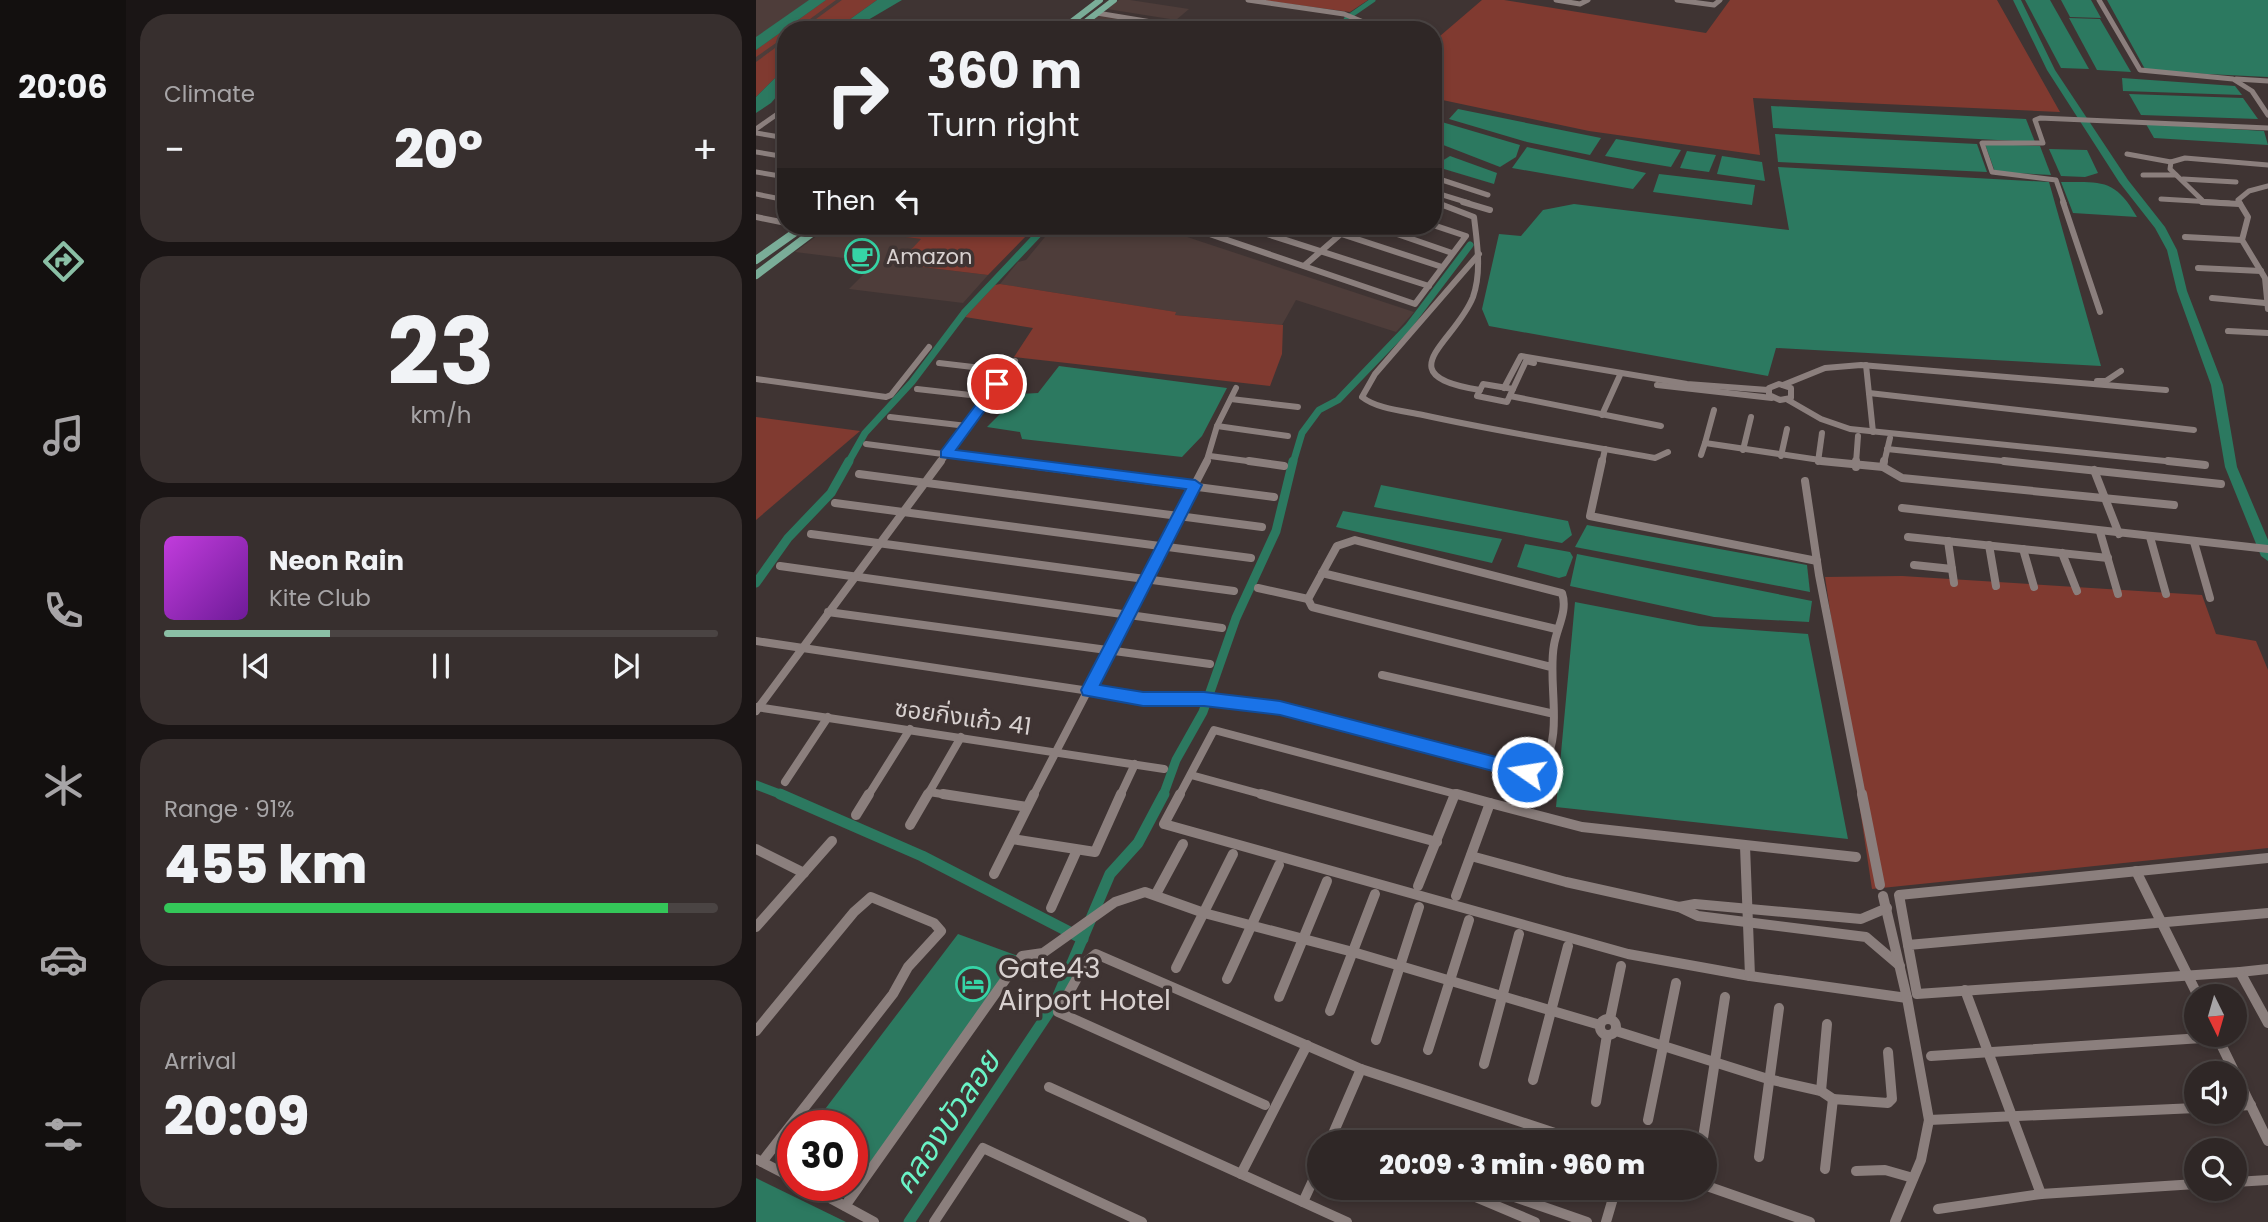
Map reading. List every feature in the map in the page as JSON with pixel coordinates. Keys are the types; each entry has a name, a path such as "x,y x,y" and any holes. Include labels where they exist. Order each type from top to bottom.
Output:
{"main road":[{"path":"1073,21 1100,0"},
{"path":"1087,21 1114,0"},
{"path":"756,260 791,235"},
{"path":"756,275 809,235"}],"street":[{"path":"1248,0 1349,16 1361,21"},
{"path":"1556,0 1582,4 1588,0"},
{"path":"1677,0 1714,5 1720,0"},
{"path":"2099,0 2140,71 2268,81"},
{"path":"1097,13 1145,21"},
{"path":"2233,79 2252,91 2268,115"},
{"path":"756,131 775,116"},
{"path":"2100,312 2056,180 1992,172 1982,144 1987,141 2041,144 2043,142 2035,118 2268,128"},
{"path":"756,131 777,136"},
{"path":"756,152 777,156"},
{"path":"2127,155 2146,155 2171,162 2185,158 2268,165"},
{"path":"2171,162 2169,168 2202,200"},
{"path":"756,172 777,176"},
{"path":"2143,175 2176,175"},
{"path":"2183,179 2236,182"},
{"path":"1442,180 1488,195"},
{"path":"2212,298 2267,306 2265,278 2242,240 2248,218 2238,200 2242,195 2268,187"},
{"path":"756,194 777,198"},
{"path":"1442,195 1490,210"},
{"path":"2161,199 2239,204"},
{"path":"1442,205 1474,217 1479,254 1478,276 1469,304 1434,354 1431,366 1434,375 1443,382 1480,390"},
{"path":"756,217 777,221"},
{"path":"1213,235 1415,304 1466,236 1442,228"},
{"path":"1272,235 1429,286"},
{"path":"1304,265 1338,235"},
{"path":"1346,235 1442,267"},
{"path":"1400,235 1452,253"},
{"path":"2185,237 2242,240"},
{"path":"1479,254 1375,374 1362,397 1368,402 1414,414 1655,458 1668,452"},
{"path":"2198,268 2262,271"},
{"path":"2228,331 2268,333"},
{"path":"756,379 876,397 889,396 929,346"},
{"path":"1504,388 1521,356 1673,388 1788,400 1821,419 1873,432 2205,465"},
{"path":"1532,360 1526,361 1511,393 1507,402 1477,396 1483,384 1504,388 1511,393 1602,415 1661,426"},
{"path":"757,708 1015,361"},
{"path":"939,363 1007,371"},
{"path":"1619,376 1768,390 1775,384 1783,385 1825,368 1866,365 2166,390"},
{"path":"1866,365 1873,432"},
{"path":"2080,383 2106,381 2121,371"},
{"path":"1602,415 1619,376"},
{"path":"1783,385 1793,393 1788,400"},
{"path":"994,874 1210,456 1217,426 1236,388"},
{"path":"917,389 988,397"},
{"path":"1768,390 1772,398"},
{"path":"1869,393 1961,401 2041,414 2194,430"},
{"path":"1231,399 1298,407"},
{"path":"1701,455 1714,410"},
{"path":"890,417 967,426"},
{"path":"1743,450 1751,417"},
{"path":"1217,426 1289,436"},
{"path":"1781,456 1787,429"},
{"path":"1818,461 1822,433"},
{"path":"1856,467 1858,436"},
{"path":"1883,467 1890,438"},
{"path":"1705,443 1856,467 1883,467 1902,478 2174,505"},
{"path":"866,444 1274,497"},
{"path":"1605,449 1590,516 1817,561"},
{"path":"1887,449 2221,484"},
{"path":"1210,456 1284,466"},
{"path":"2094,470 2119,534"},
{"path":"859,474 1262,527"},
{"path":"1805,481 1817,561 1882,890 1907,998 1929,1120 1921,1160 1895,1222"},
{"path":"835,503 1251,558"},
{"path":"1902,508 2268,549"},
{"path":"2100,532 2118,594"},
{"path":"811,534 1234,591"},
{"path":"1908,537 2108,558"},
{"path":"2150,537 2166,594"},
{"path":"756,641 1163,700 1218,700 1298,712 1527,772 1536,771 1547,758 1552,734 1551,667 1556,629 1566,599 1553,589 1355,540 1337,546 1308,599"},
{"path":"1948,541 1954,583"},
{"path":"2194,542 2210,598"},
{"path":"1989,545 1996,586"},
{"path":"2023,549 2034,587"},
{"path":"2062,553 2077,592"},
{"path":"1914,565 1952,569"},
{"path":"780,566 1222,628"},
{"path":"1322,573 1556,629"},
{"path":"1258,588 1308,599"},
{"path":"1308,599 1312,607 1551,667"},
{"path":"828,612 1210,664"},
{"path":"1382,675 1550,713"},
{"name":"ซอยกิ่งแก้ว 41","path":"757,708 1056,750 1164,769"},
{"path":"785,782 828,717"},
{"path":"856,815 910,729"},
{"path":"1856,857 1582,827 1214,730 1164,824 1628,954 1750,976 1907,998"},
{"path":"910,825 961,737"},
{"path":"1012,839 1091,853 1098,849 1135,764"},
{"path":"1191,775 1437,842"},
{"path":"929,792 1027,807"},
{"path":"1418,887 1455,794"},
{"path":"1456,897 1490,803"},
{"path":"756,927 832,842"},
{"path":"1156,894 1183,844"},
{"path":"1745,846 1750,976"},
{"path":"756,849 804,873"},
{"path":"1051,908 1077,850"},
{"path":"1176,968 1233,854"},
{"path":"1471,856 1566,882 1679,907 1699,916 1866,937 1900,966"},
{"path":"2268,858 1899,895 1917,994 2268,969"},
{"path":"1227,979 1279,865"},
{"path":"2136,871 2193,984"},
{"path":"1279,997 1327,881"},
{"path":"845,1206 1022,956 1047,950 1098,913 1126,897 1145,892 1204,913 1353,952 1768,1079 1821,1091 1833,1099 1891,1102 1888,1052"},
{"path":"1330,1011 1375,894"},
{"path":"756,1031 854,912 871,897 927,919 941,931 908,967 893,994 759,1160 777,1170"},
{"path":"1679,907 1695,904 1861,919 1887,908"},
{"path":"1376,1040 1397,966 1419,907"},
{"path":"1908,945 2268,914"},
{"path":"1428,1050 1469,920"},
{"path":"1484,1064 1519,934"},
{"path":"1533,1080 1568,946"},
{"path":"1265,1105 1058,1013 1086,962 1096,954 1361,1069 1546,1130"},
{"path":"1596,1102 1621,966"},
{"path":"2240,972 2268,1023"},
{"path":"1648,1120 1676,983"},
{"path":"1965,990 2042,1194"},
{"path":"1704,1130 1725,997"},
{"path":"1759,1157 1779,1008"},
{"path":"1821,1091 1827,1024"},
{"path":"1931,1056 2184,1037"},
{"path":"1241,1174 1307,1045"},
{"path":"2223,1047 2268,1141"},
{"path":"1335,1130 1361,1069"},
{"path":"1049,1087 1347,1222"},
{"path":"1825,1169 1833,1099"},
{"path":"2247,1105 2251,1105"},
{"path":"1929,1120 2184,1109"},
{"path":"940,1220 983,1148 1142,1222"},
{"path":"1856,1171 1901,1171 1913,1178"},
{"path":"2247,1181 2268,1180"},
{"path":"1938,1209 2042,1194 2184,1185"},
{"path":"1717,1190 1810,1222"},
{"path":"1303,1202 1307,1193"},
{"path":"1483,1200 1535,1222"},
{"path":"1524,1200 1587,1222"},
{"path":"1606,1222 1612,1200"},
{"path":"836,1201 874,1222"}],"shaded area":[{"path":"756,0 858,0 829,21 777,21 777,60 756,76"},
{"path":"809,0 826,0 797,21 779,21"},
{"path":"826,0 836,0 807,21 797,21"},
{"path":"842,0 877,0 848,21 813,21"},
{"path":"877,0 902,0 866,21 848,21"},
{"path":"1119,0 1189,9 1176,20 1107,9"},
{"path":"1261,0 1368,0 1350,12"},
{"path":"1482,0 1504,0 1706,33 1730,0 1997,0 2060,112 1753,98 1760,155 1589,131 1442,100 1442,34"},
{"path":"2025,0 2050,0 2089,69 2061,68"},
{"path":"2061,0 2091,0 2101,18 2070,17"},
{"path":"2107,0 2268,0 2268,77 2146,71"},
{"path":"1099,15 1137,21 1092,21"},
{"path":"2069,18 2100,19 2131,72 2097,70"},
{"path":"777,22 777,35 756,50 756,37"},
{"path":"777,35 777,42 756,57 756,50"},
{"path":"777,47 777,76 756,97 756,62"},
{"path":"777,76 777,96 756,113 756,97"},
{"path":"2122,78 2235,86 2242,95 2123,91"},
{"path":"2129,94 2243,98 2258,119 2141,115"},
{"path":"1771,106 2026,119 2035,142 1773,128"},
{"path":"1458,109 1601,138 1590,155 1527,142 1449,119"},
{"path":"1442,122 1520,145 1516,157 1500,167 1442,144"},
{"path":"2146,124 2264,131 2268,145 2154,138"},
{"path":"1775,134 1977,144 1987,172 1778,162"},
{"path":"1616,139 1681,150 1671,167 1605,156"},
{"path":"1985,144 2040,146 2051,175 1995,172"},
{"path":"1527,147 1646,173 1633,189 1512,168"},
{"path":"2049,149 2087,150 2098,173 2085,177 2061,176"},
{"path":"1687,151 1716,155 1709,172 1680,168"},
{"path":"1450,156 1497,173 1494,184 1442,168 1442,161"},
{"path":"1722,156 1762,162 1765,181 1717,174"},
{"path":"1778,167 2049,182 2101,366 1776,348 1768,376 1489,326 1482,309 1499,234 1521,236 1543,210 1574,204 1789,230"},
{"path":"1659,174 1755,185 1752,205 1653,192"},
{"path":"2061,182 2106,185 2121,195 2137,217 2073,213"},
{"path":"818,235 891,235 922,239 909,252 926,255 915,266 988,275 963,303 849,289 876,262 795,252"},
{"path":"890,235 1027,235 988,275 914,266 925,255 908,253 921,239"},
{"path":"1047,235 1181,235 1414,312 1396,332 1296,300 1282,325 1175,315 1175,312 1000,284 1018,262 1026,260"},
{"path":"995,285 1176,312 1175,315 1283,325 1282,354 1270,386 1014,357 1033,328 965,317"},
{"path":"1059,366 1227,388 1202,436 1182,457 1022,439 1020,432 987,427 1020,394 1038,393"},
{"path":"756,417 860,431 756,520"},
{"path":"1381,485 1568,521 1572,535 1562,543 1374,507"},
{"path":"1343,511 1502,539 1492,563 1336,527"},
{"path":"1587,525 1807,565 1810,592 1575,547"},
{"path":"1525,544 1570,552 1573,557 1566,576 1559,578 1517,567"},
{"path":"1577,554 1812,601 1809,622 1714,617 1570,586"},
{"path":"1902,576 2202,595 2216,634 2256,641 2268,670 2268,848 1872,889 1825,577"},
{"path":"1575,602 1699,626 1808,634 1848,839 1556,807"},
{"path":"958,934 1018,956 868,1168 868,1110 824,1110"},
{"path":"756,1178 777,1188 777,1201 803,1201 846,1222 756,1222"}],"waterway":[{"path":"1345,21 1373,0"},
{"path":"2017,0 2051,70 2124,182 2160,227 2172,250 2182,291 2217,385 2231,467 2268,556"},
{"path":"848,463 865,433 912,382 964,313 1038,235"},
{"path":"1293,463 1302,433 1319,410 1338,400 1408,327 1470,245"},
{"path":"756,583 788,538 831,493 849,461"},
{"path":"1163,796 1176,760 1203,712 1236,618 1276,531 1293,461"},
{"path":"756,785 782,795"},
{"path":"782,795 922,856 1082,939"},
{"path":"1082,939 1110,874 1138,843 1163,796"},
{"name":"คลองบัวลอย","path":"909,1222 1055,1003 1082,939"}],"place":[{"name":"Amazon","path":"862,256"},
{"name":"Gate43 Airport Hotel","path":"973,984"}],"route":[{"path":"997,384 946,454 1195,485 1089,690 1143,699 1204,699 1280,708 1527,772"}]}
